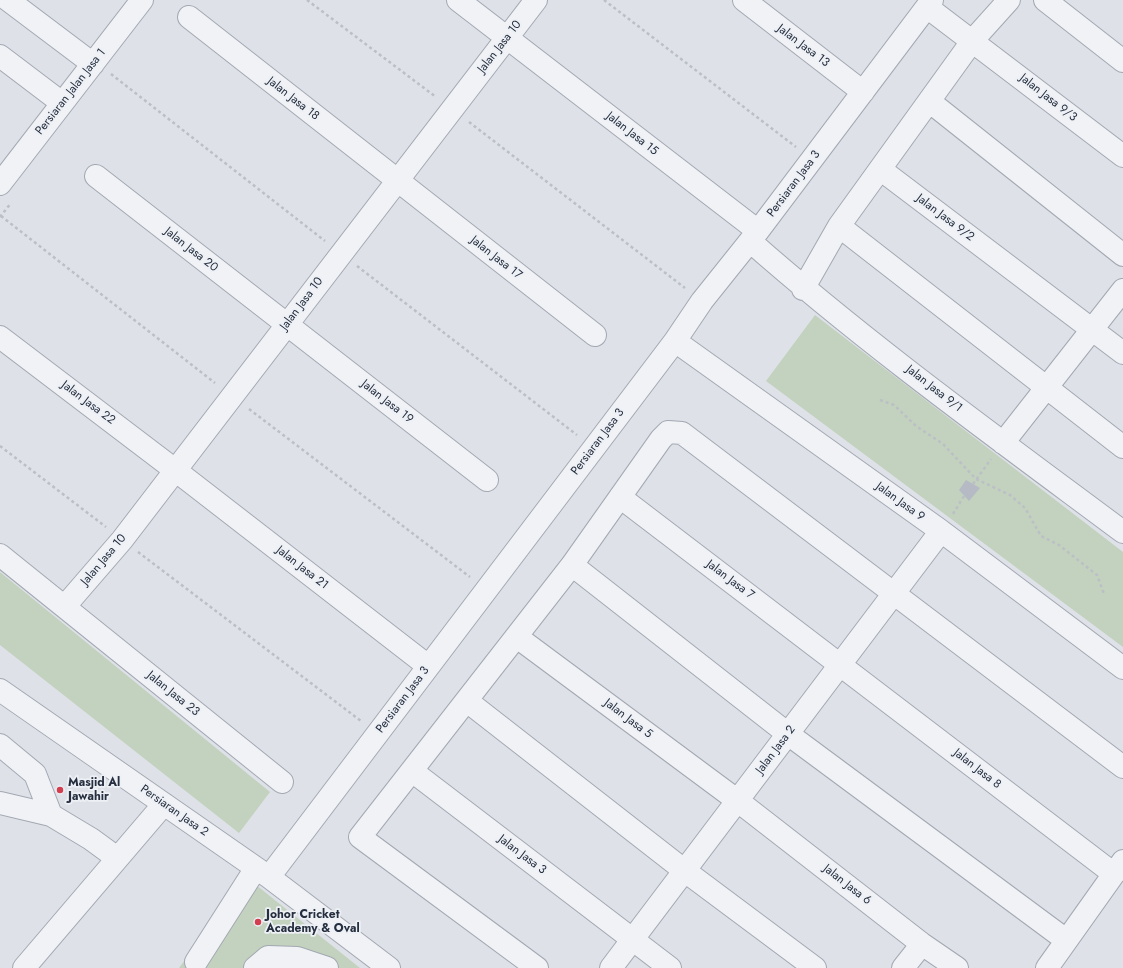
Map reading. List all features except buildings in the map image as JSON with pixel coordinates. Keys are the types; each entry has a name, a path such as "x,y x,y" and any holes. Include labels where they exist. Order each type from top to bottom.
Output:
{"street":[{"path":"8,0 94,62"},
{"name":"Persiaran Jalan Jasa 1","path":"0,184 142,0"},
{"name":"Jalan Jasa 15","path":"458,0 754,236"},
{"name":"Jalan Jasa 10","path":"65,606 122,540 536,0"},
{"name":"Jalan Jasa 13","path":"744,0 863,92"},
{"path":"804,289 839,226 973,40 1009,0"},
{"path":"1045,0 1123,61"},
{"name":"Persiaran Jasa 3","path":"196,962 263,873 378,734 675,341 702,301 754,236 930,3 973,40"},
{"name":"Jalan Jasa 18","path":"189,17 397,180"},
{"name":"Jalan Jasa 9/3","path":"973,40 1123,156"},
{"path":"0,56 62,103"},
{"path":"929,101 1123,255"},
{"name":"Jalan Jasa 9/2","path":"880,169 1123,353"},
{"name":"Jalan Jasa 20","path":"96,176 287,324"},
{"name":"Jalan Jasa 17","path":"397,180 595,335"},
{"path":"839,226 1123,446"},
{"name":"Jalan Jasa 9/1","path":"754,236 804,289 1003,443 1123,532"},
{"path":"1003,443 1048,388 1123,290"},
{"name":"Jalan Jasa 19","path":"287,324 487,480"},
{"name":"Jalan Jasa 22","path":"0,337 175,470"},
{"name":"Jalan Jasa 9","path":"675,341 941,531 1123,668"},
{"path":"537,968 360,836 572,565 661,439 668,432 682,433 1123,767"},
{"name":"Jalan Jasa 21","path":"175,470 428,666"},
{"name":"Jalan Jasa 7","path":"620,497 841,664"},
{"name":"Jalan Jasa 2","path":"611,968 941,531"},
{"name":"Jalan Jasa 23","path":"0,555 282,782"},
{"path":"572,565 788,734 1066,940"},
{"name":"Jalan Jasa 5","path":"517,637 738,801"},
{"name":"Jalan Jasa 8","path":"841,664 1118,868"},
{"name":"Persiaran Jasa 2","path":"0,690 263,873 389,968"},
{"path":"467,701 685,871 815,968"},
{"path":"0,745 35,774 50,815"},
{"name":"Jalan Jasa 3","path":"412,771 670,968"},
{"name":"Jalan Jasa 6","path":"738,801 922,944 957,968"},
{"path":"0,803 50,815 91,839 117,858"},
{"path":"24,968 164,804"},
{"path":"1046,968 1118,868"},
{"path":"903,968 922,944"},
{"path":"255,968 268,957 297,958 327,968"}],"path":[{"path":"307,0 702,301"},
{"path":"604,0 812,159"},
{"path":"880,400 894,405 916,426 943,444 976,479 1010,495 1024,508 1041,536 1060,546 1097,575 1104,594"},
{"path":"0,446 378,734"},
{"path":"973,484 976,479"}],"green space":[{"path":"815,315 1123,552 1123,647 766,381"},
{"path":"0,572 270,792 239,833 0,645"},
{"name":"Johor Cricket Academy & Oval","path":"246,877 360,968 179,968"}],"place":[{"name":"Masjid Al Jawahir","path":"60,790"},
{"name":"Johor Cricket Academy & Oval","path":"258,922"}]}
